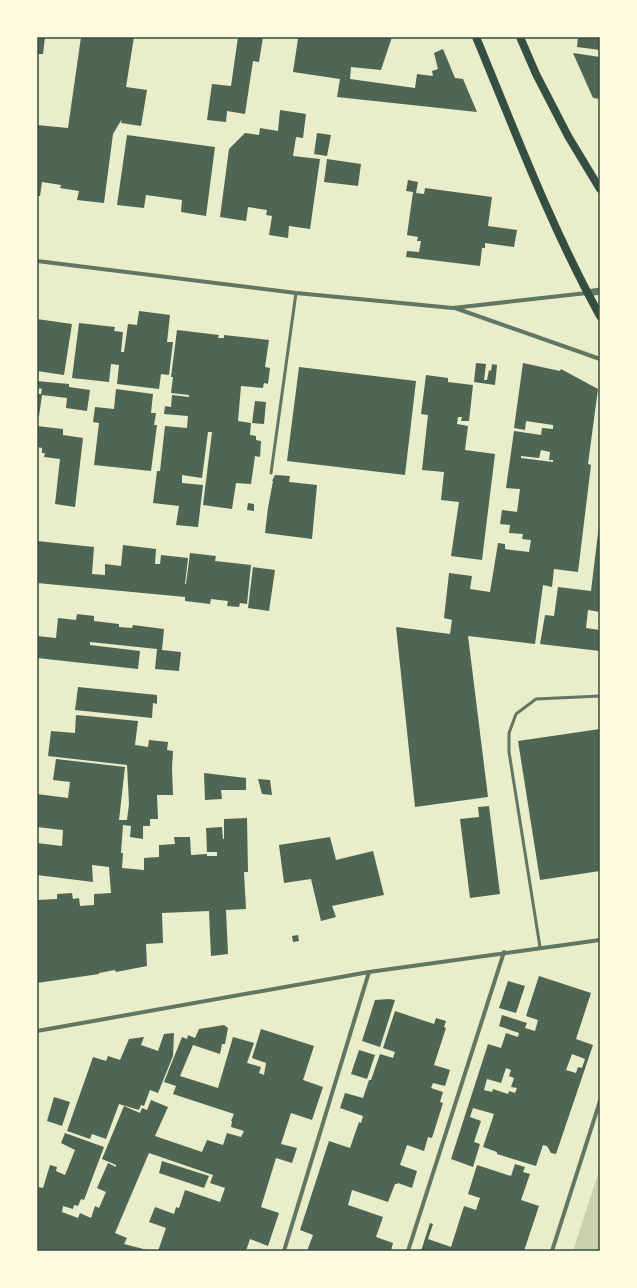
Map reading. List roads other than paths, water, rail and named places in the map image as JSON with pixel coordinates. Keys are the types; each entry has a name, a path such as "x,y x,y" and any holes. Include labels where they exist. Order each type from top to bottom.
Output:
{"main road":[{"path":"476,37 555,226 587,293 600,316"},
{"path":"520,37 536,74 568,136 600,189"}],"street":[{"path":"37,261 296,293 453,308 600,291"},
{"path":"453,308 600,359"},
{"path":"37,1031 369,972 540,947 600,940"},
{"path":"408,1251 504,952"},
{"path":"284,1251 369,972"},
{"path":"552,1251 600,1101"}],"lane":[{"path":"271,473 296,293"},
{"path":"540,947 509,752 509,733 516,714 536,699 600,696"}]}
